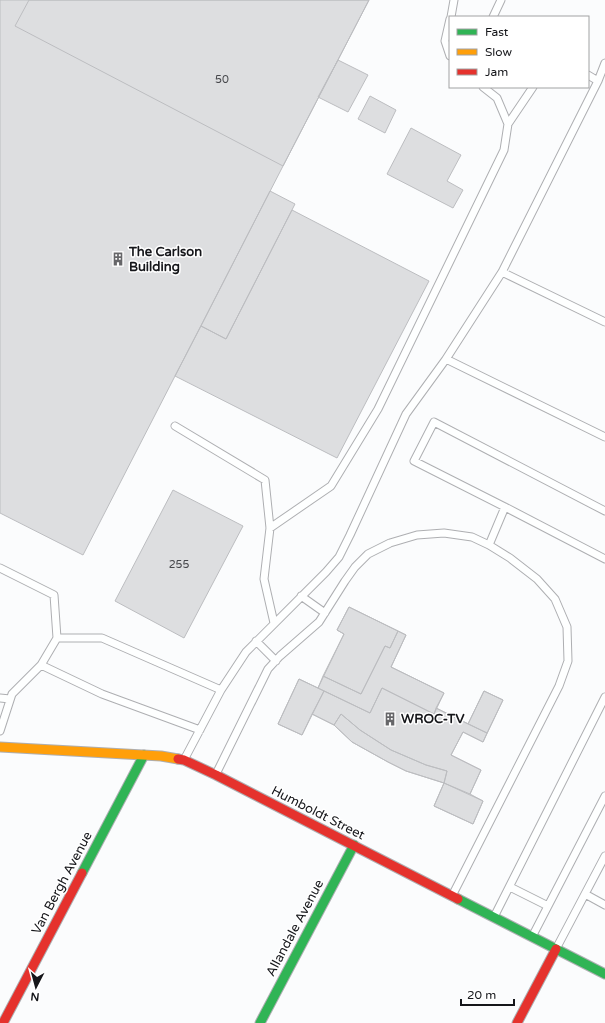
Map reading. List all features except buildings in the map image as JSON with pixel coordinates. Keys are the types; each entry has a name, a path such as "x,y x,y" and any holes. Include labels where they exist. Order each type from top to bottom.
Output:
{"street":[{"name":"Humboldt Street","path":"0,747 161,756 184,760 605,974"},
{"name":"Van Bergh Avenue","path":"3,1023 144,755"},
{"name":"Allandale Avenue","path":"260,1023 354,846"},
{"path":"517,1023 556,949"}],"lane":[{"path":"450,16 454,0"},
{"path":"493,16 501,0"},
{"path":"449,23 445,41 449,53"},
{"path":"184,760 221,690 246,652 326,572 338,557 350,535 406,414 446,359 502,272 598,81 605,62"},
{"path":"589,76 598,81"},
{"path":"484,88 497,98 508,124"},
{"path":"270,528 330,486 378,409 504,150 508,124 532,88"},
{"path":"502,272 605,322"},
{"path":"446,359 605,437"},
{"path":"605,511 434,422 414,462 605,559"},
{"path":"175,426 265,480 270,528 264,579 274,623"},
{"path":"489,545 505,507"},
{"path":"216,775 268,669 320,622 345,581 355,567 368,554 390,543 417,535 444,533 472,537 489,545 510,558 538,579 555,599 567,627 568,661 559,686 452,896"},
{"path":"0,568 54,595 58,638 41,665 12,694 0,731"},
{"path":"301,596 325,613"},
{"path":"58,638 102,638 221,690"},
{"path":"256,641 276,661"},
{"path":"41,665 102,694 200,730"},
{"path":"494,917 605,697"},
{"path":"0,698 10,699"},
{"path":"532,936 605,796"},
{"path":"556,949 605,856"},
{"path":"510,887 548,906"},
{"path":"585,894 605,905"}],"traffic: fast":[{"path":"82,873 144,755"},
{"path":"260,1023 354,845"},
{"path":"458,899 605,974"}],"traffic: slow":[{"path":"0,747 161,756 178,759"}],"traffic: jam":[{"path":"178,759 184,760 216,775 458,899"},
{"path":"3,1023 82,873"},
{"path":"517,1023 556,949"}],"place":[{"name":"The Carlson Building","path":"118,259"},
{"name":"WROC-TV","path":"390,719"}]}
